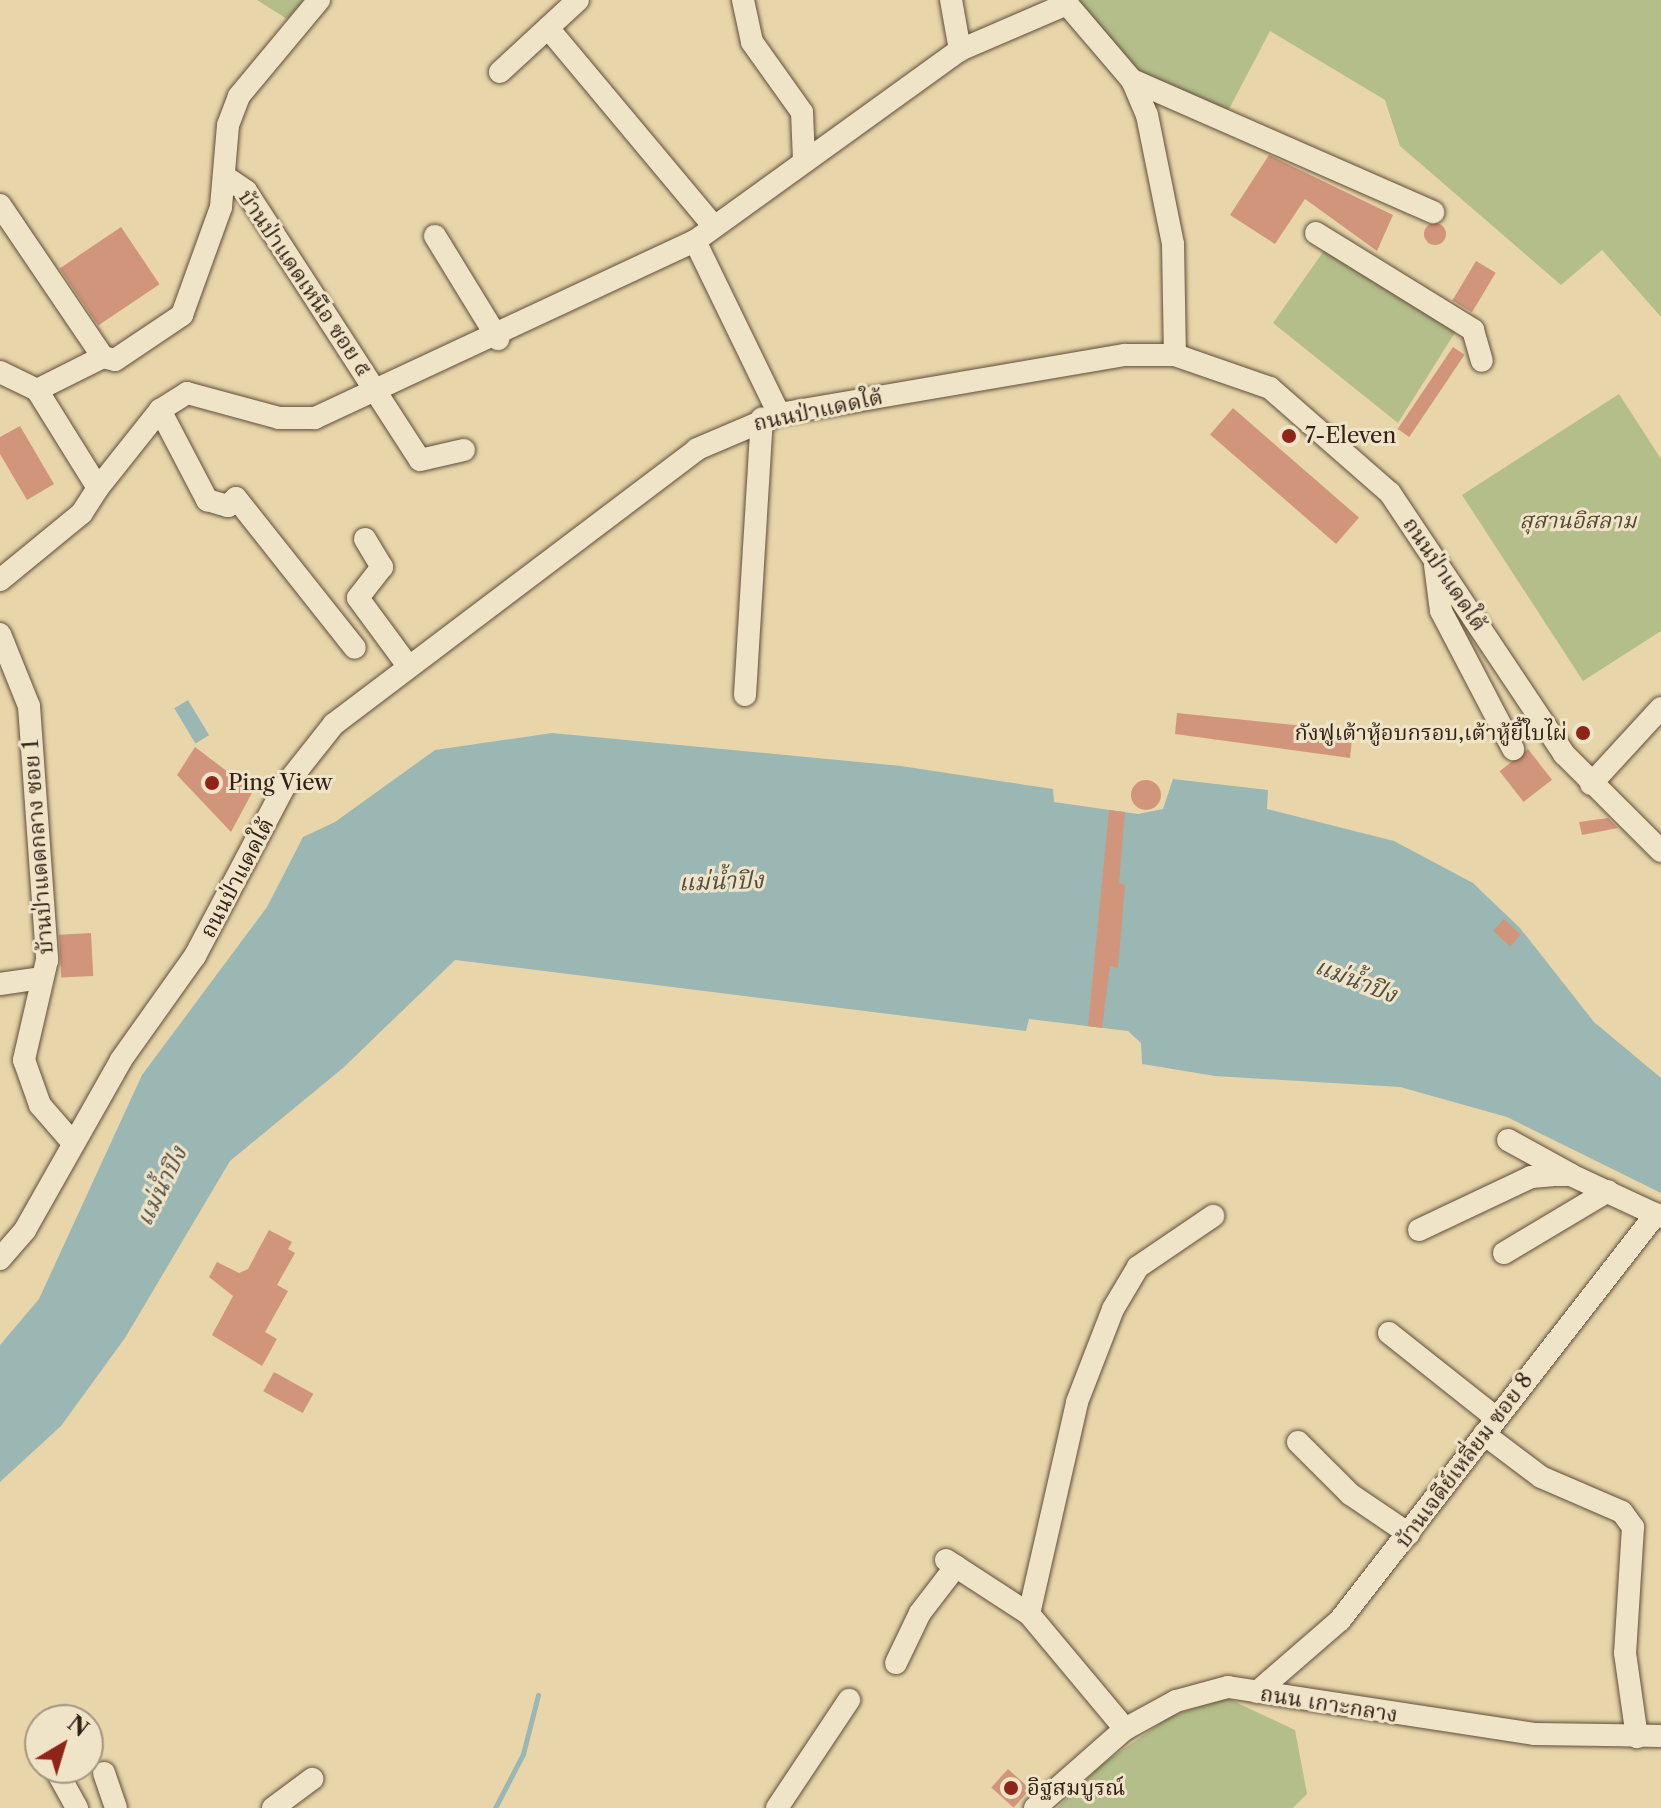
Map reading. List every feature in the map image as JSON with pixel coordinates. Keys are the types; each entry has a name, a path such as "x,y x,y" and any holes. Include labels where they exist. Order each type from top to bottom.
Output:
{"street":[{"path":"37,390 109,359 182,315 227,178 228,125 239,96 319,0"},
{"path":"500,72 578,0"},
{"path":"743,0 752,42 802,112 804,160"},
{"path":"951,0 960,50"},
{"path":"0,580 82,513 160,410 187,393 206,394 279,418 315,418 379,392 498,339 695,241 711,223 960,50 1067,4 1132,80 1169,212 1175,355"},
{"path":"548,28 711,223"},
{"path":"1132,80 1433,212"},
{"name":"บ้านป่าแดดเหนือ ซอย ๕","path":"227,178 246,191 379,392 420,460 464,450"},
{"path":"0,205 109,359"},
{"path":"1316,233 1473,330 1482,361"},
{"path":"435,236 498,339"},
{"path":"695,241 771,417 745,695"},
{"name":"ถนนป่าแดดใต้","path":"0,1259 25,1230 73,1143 208,934 284,787 334,724 406,663 697,449 771,417 1087,360 1175,355 1270,388 1321,426 1390,493 1591,784 1661,851"},
{"path":"0,372 37,390 98,488"},
{"path":"160,410 207,500 228,506 236,498 355,648"},
{"path":"365,539 382,567 358,598 406,663"},
{"path":"1435,559 1441,611 1513,749"},
{"name":"บ้านป่าแดดกลาง ซอย 1","path":"0,634 29,706 47,960 24,1060 40,1105 73,1143"},
{"path":"1591,784 1661,708"},
{"path":"0,984 41,978"},
{"path":"1508,1140 1571,1175 1658,1216"},
{"path":"1419,1230 1531,1177 1571,1175"},
{"path":"1504,1253 1608,1191"},
{"path":"1029,1614 1077,1402 1113,1309 1138,1267 1213,1216"},
{"name":"บ้านเจดีย์เหลี่ยม ซอย 8","path":"1257,1692 1340,1620 1658,1216"},
{"path":"1389,1333 1541,1477 1622,1512 1633,1527 1625,1653 1637,1737"},
{"path":"1298,1442 1350,1494 1409,1534"},
{"path":"896,1663 920,1613 951,1563 1029,1614 1125,1729"},
{"path":"1298,1657 1298,1699"},
{"name":"ถนน เกาะกลาง","path":"1035,1808 1125,1729 1199,1692 1257,1692 1535,1734 1661,1736"},
{"path":"777,1808 849,1700"},
{"path":"104,1773 116,1808"},
{"path":"273,1808 312,1779"},
{"path":"64,1784 77,1808"}],"green space":[{"path":"257,0 304,0 287,19"},
{"path":"1073,0 1661,0 1661,317 1602,250 1561,285 1400,146 1385,100 1270,31 1228,111 1138,75"},
{"path":"1326,248 1456,331 1398,423 1273,323"},
{"name":"สุสานอิสลาม","path":"1619,394 1661,459 1661,631 1583,681 1462,495"},
{"path":"1227,1698 1295,1730 1307,1794 1293,1808 1057,1808 1101,1765 1171,1716"}],"water":[{"path":"188,700 209,735 195,743 174,708"},
{"name":"แม่น้ำปิง","path":"552,733 901,766 1053,789 1054,802 1138,814 1163,809 1173,779 1268,790 1267,809 1394,841 1473,883 1520,928 1594,1022 1661,1078 1661,1193 1507,1117 1400,1087 1215,1076 1142,1064 1141,1043 1128,1031 1029,1019 1026,1031 455,960 343,1068 230,1161 125,1338 61,1426 0,1482 0,1345 39,1299 142,1075 267,907 303,837 335,822 435,750"}],"building":[{"path":"1269,155 1393,215 1377,251 1305,199 1275,244 1230,215"},
{"path":"1435,223 1443,226 1446,234 1443,242 1435,245 1427,242 1424,234 1427,226"},
{"path":"121,227 160,284 98,326 60,268"},
{"path":"1476,261 1496,273 1472,312 1452,300"},
{"path":"1453,347 1465,355 1409,437 1398,429"},
{"path":"1233,408 1359,518 1336,544 1210,434"},
{"path":"20,426 54,484 27,500 0,454 0,437"},
{"path":"1177,713 1353,731 1350,758 1175,734"},
{"name":"Ping View","path":"195,747 253,791 231,832 177,775"},
{"path":"1528,749 1552,780 1524,802 1500,771"},
{"path":"1146,780 1156,785 1161,795 1156,805 1146,810 1136,805 1131,795 1136,785"},
{"path":"1109,810 1125,812 1119,883 1125,885 1118,968 1110,966 1102,1028 1088,1026"},
{"path":"1608,818 1618,828 1582,835 1579,822"},
{"path":"1504,919 1521,935 1510,946 1493,931"},
{"path":"91,933 93,976 61,978 59,935"},
{"path":"269,1230 292,1242 288,1249 295,1253 277,1285 288,1291 265,1332 277,1339 262,1366 212,1335 233,1296 209,1277 217,1262 239,1273 248,1269"},
{"path":"274,1372 313,1394 303,1413 263,1391"},
{"name":"อิฐสมบูรณ์","path":"1008,1769 1030,1789 1014,1808 991,1788"}],"waterway":[{"path":"495,1808 523,1754 538,1695"}],"place":[{"name":"7-Eleven","path":"1289,436"},
{"name":"กังฟูเต้าหู้อบกรอบ,เต้าหู้ยี้ใบไผ่","path":"1583,733"},
{"name":"Ping View","path":"212,783"},
{"name":"อิฐสมบูรณ์","path":"1011,1788"}]}
